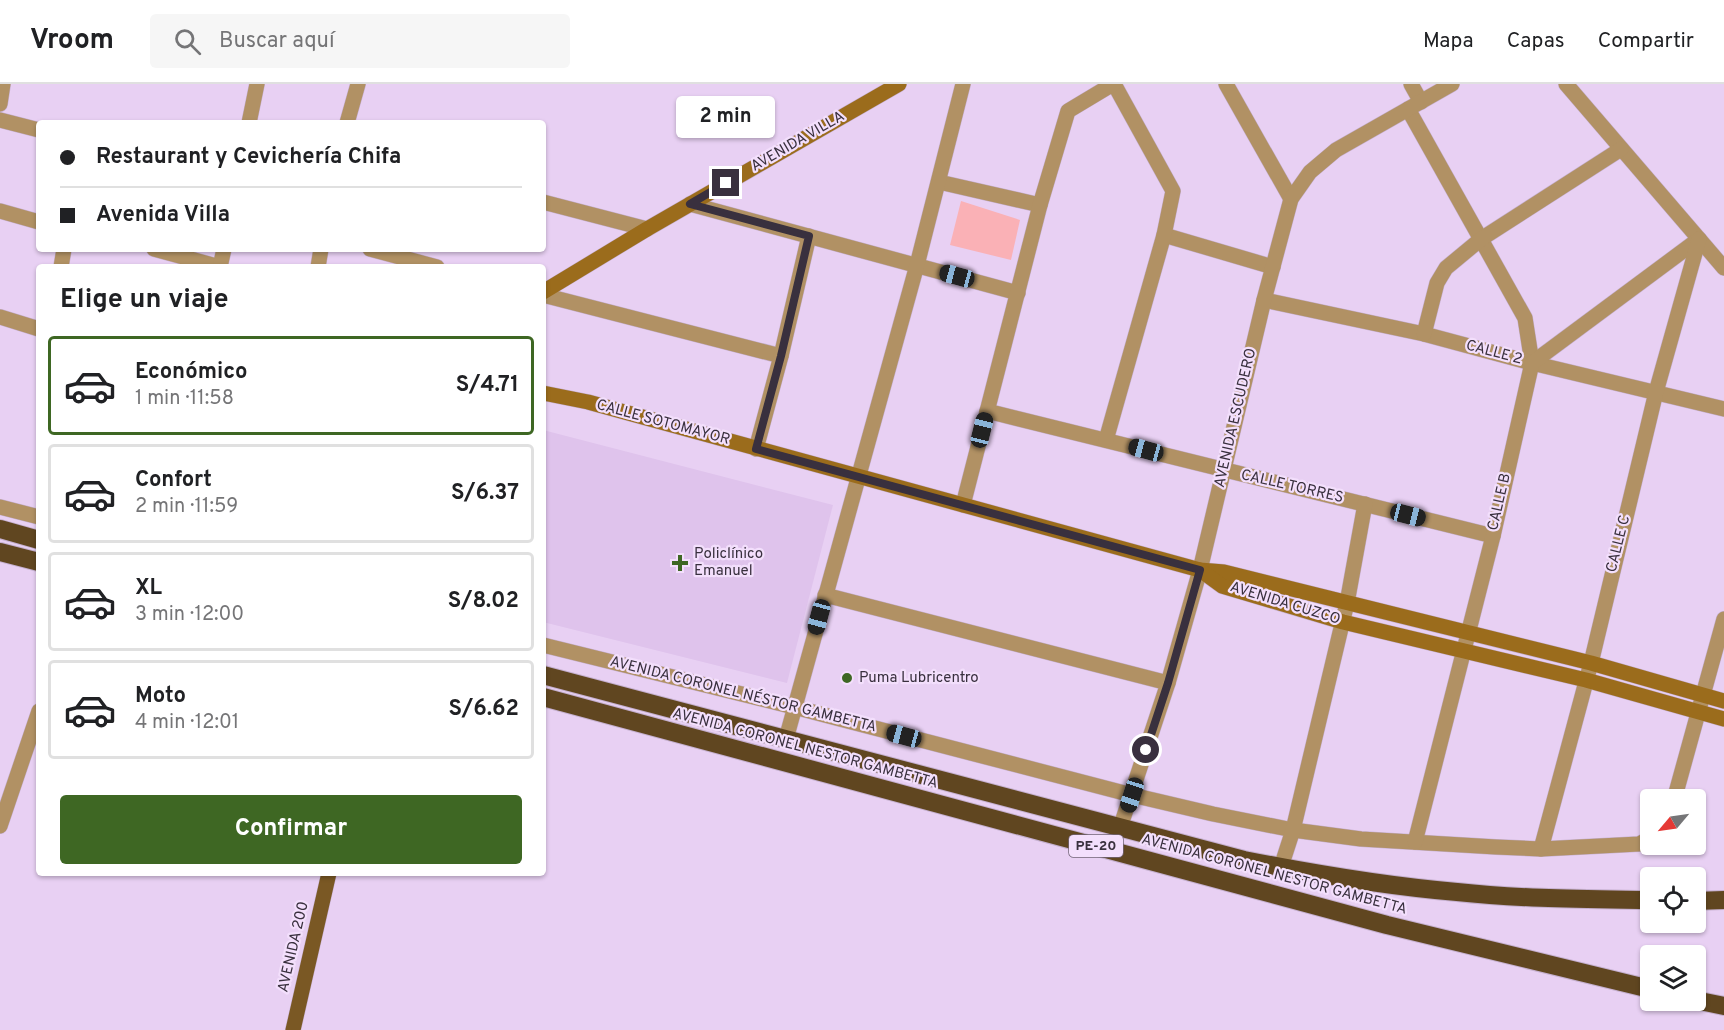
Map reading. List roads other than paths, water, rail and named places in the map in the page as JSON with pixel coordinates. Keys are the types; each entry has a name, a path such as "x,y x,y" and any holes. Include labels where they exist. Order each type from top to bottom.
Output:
{"highway":[{"path":"0,529 36,539"},
{"path":"0,552 36,561"},
{"name":"AVENIDA CORONEL NESTOR GAMBETTA","path":"546,676 1244,860 1340,877 1458,892 1575,899 1640,900"},
{"name":"AVENIDA CORONEL NESTOR GAMBETTA","path":"546,698 1387,925 1640,987"},
{"path":"1706,901 1724,900"},
{"path":"1706,1002 1724,1006"}],"main road":[{"name":"AVENIDA 200","path":"293,1030 328,876"}],"street":[{"path":"0,104 3,84"},
{"path":"249,120 255,84"},
{"path":"348,120 358,84"},
{"name":"AVENIDA VILLA","path":"546,292 647,229 899,84"},
{"path":"786,739 917,265 963,84"},
{"path":"963,505 1040,205 1068,111 1113,84 1173,191 1164,235 1106,440"},
{"path":"1226,84 1291,199"},
{"path":"1411,84 1414,106 1481,238 1525,318 1532,363 1698,240"},
{"name":"AVENIDA ESCUDERO","path":"1120,828 1168,683 1200,570 1264,300 1291,199 1310,172 1336,150 1452,84"},
{"path":"1566,84 1724,268"},
{"path":"0,120 36,128"},
{"path":"1424,334 1437,283 1446,268 1481,238 1622,149"},
{"path":"939,182 1040,205"},
{"path":"546,203 647,229"},
{"path":"690,204 1018,292"},
{"path":"0,211 36,221"},
{"path":"1164,235 1273,267"},
{"path":"756,449 781,356 809,236"},
{"name":"CALLE C","path":"1541,849 1591,663 1656,392 1698,240"},
{"path":"165,252 209,264"},
{"path":"381,252 426,264"},
{"path":"546,295 781,356"},
{"name":"CALLE 2","path":"1264,300 1424,334 1532,363 1724,409"},
{"path":"0,317 36,328"},
{"name":"CALLE B","path":"1415,842 1493,536 1532,363"},
{"name":"CALLE SOTOMAYOR","path":"546,394 588,402 1200,570"},
{"name":"CALLE TORRES","path":"987,411 1493,536"},
{"path":"1281,867 1293,830 1343,622 1365,504"},
{"path":"0,507 36,516"},
{"name":"AVENIDA CUZCO","path":"1200,570 1224,572 1591,663 1724,701"},
{"name":"AVENIDA CUZCO","path":"1200,570 1222,586 1343,622 1586,680 1724,719"},
{"path":"825,595 1168,683"},
{"path":"1677,789 1724,619"},
{"name":"AVENIDA CORONEL NÉSTOR GAMBETTA","path":"546,646 794,707 1132,795 1293,830 1361,839 1454,846 1541,849 1640,843"},
{"path":"0,826 36,720"}],"place":[{"name":"Policlínico Emanuel","path":"680,563"},
{"name":"Puma Lubricentro","path":"847,678"}]}
